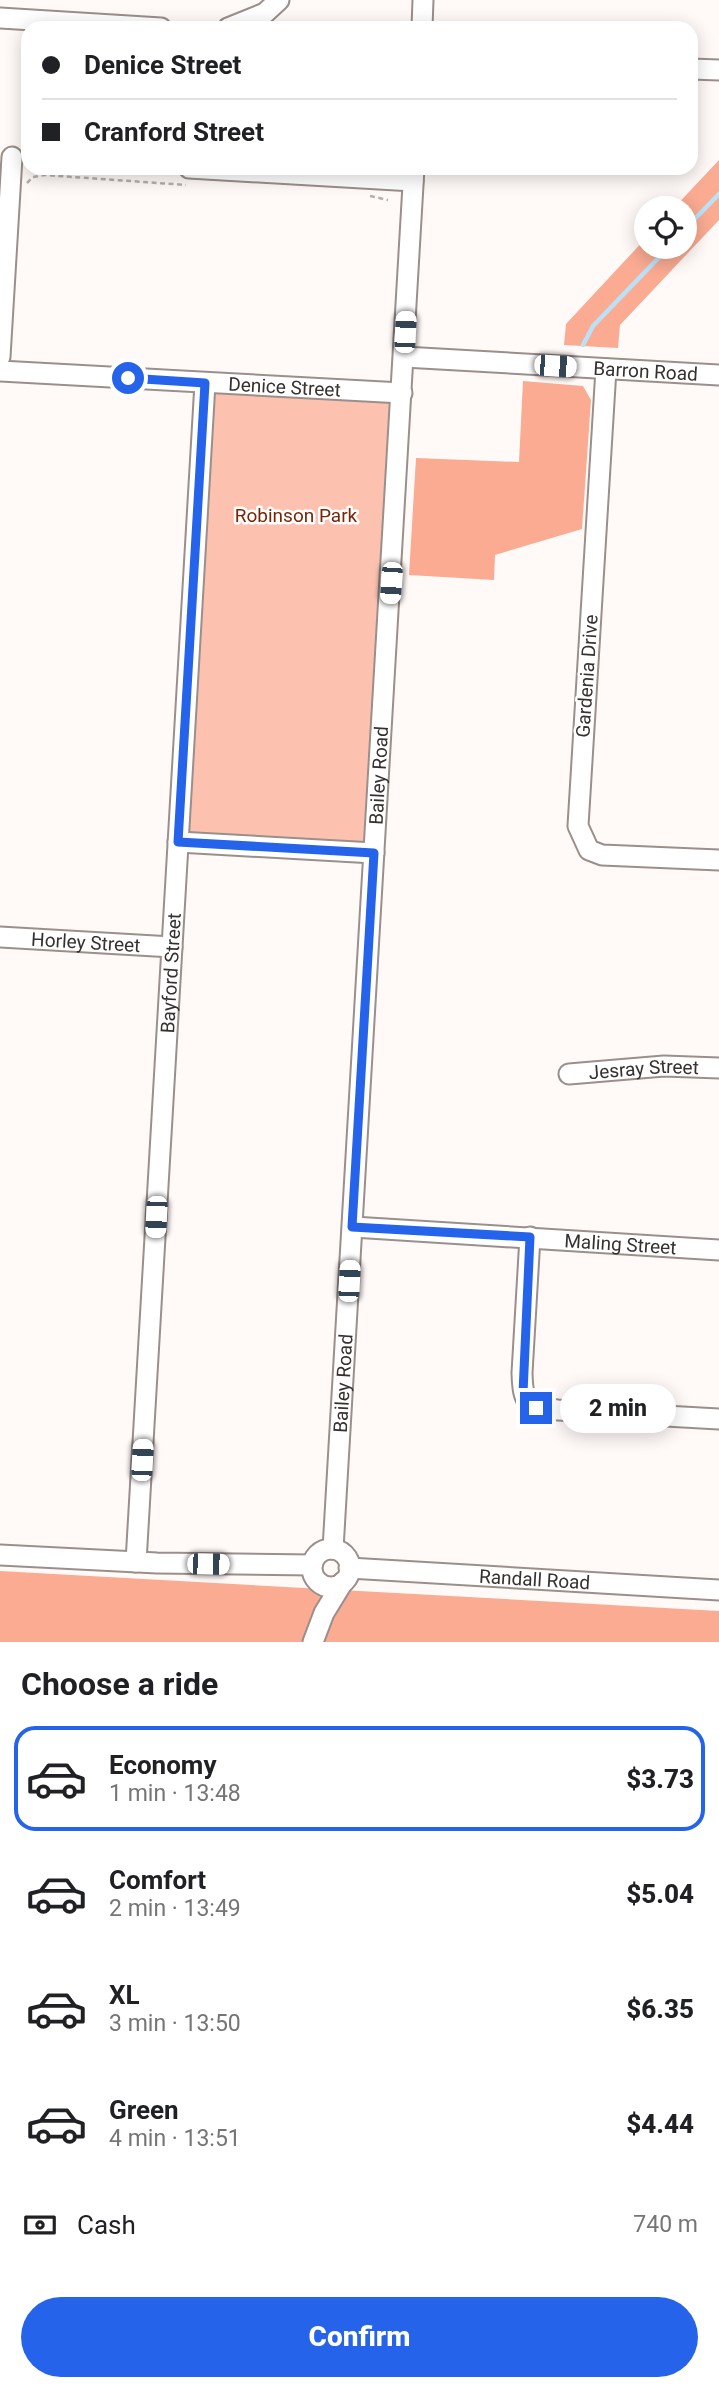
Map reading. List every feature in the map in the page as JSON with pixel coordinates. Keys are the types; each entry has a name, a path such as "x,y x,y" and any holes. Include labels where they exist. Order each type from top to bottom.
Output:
{"street":[{"path":"245,21 265,13 279,0"},
{"path":"422,21 424,0"},
{"path":"0,18 48,21"},
{"path":"698,69 719,70"},
{"path":"0,357 13,157"},
{"path":"189,177 338,175"},
{"name":"Bailey Road","path":"333,1549 413,175"},
{"name":"Barron Road","path":"404,357 719,375"},
{"name":"Gardenia Drive","path":"606,369 578,827 589,850 602,855 719,860"},
{"name":"Denice Street","path":"0,371 402,393"},
{"name":"Bayford Street","path":"136,1562 205,383"},
{"path":"178,842 374,853"},
{"name":"Horley Street","path":"0,937 172,947"},
{"name":"Jesray Street","path":"569,1074 664,1066 719,1068"},
{"name":"Maling Street","path":"352,1227 719,1250"},
{"path":"530,1237 522,1373 523,1393 527,1402 536,1408 558,1410 719,1419"},
{"path":"333,1549 346,1556 346,1575 324,1613 313,1641 314,1572 317,1554 333,1549"},
{"name":"Randall Road","path":"0,1555 314,1572 332,1586 346,1575 719,1590"}],"path":[{"path":"10,183 25,185 33,177 45,175 189,177"},
{"path":"367,195 388,200"}],"green space":[{"name":"Robinson Park","path":"205,383 402,393 374,853 178,842"}],"shaded area":[{"path":"719,160 719,220 697,243 697,196 685,196"},
{"path":"634,251 634,259 682,259 620,325 618,348 564,345 566,324"},
{"path":"523,381 583,386 591,400 582,529 495,555 494,580 409,575 416,458 519,462"},
{"path":"0,1571 719,1611 719,1642 0,1642"}],"waterway":[{"path":"697,217 719,194"},
{"path":"583,345 593,326 657,259"}],"route":[{"path":"128,378 205,383 178,842 374,853 352,1227 530,1237 522,1373 523,1393 527,1402 536,1408"}]}
